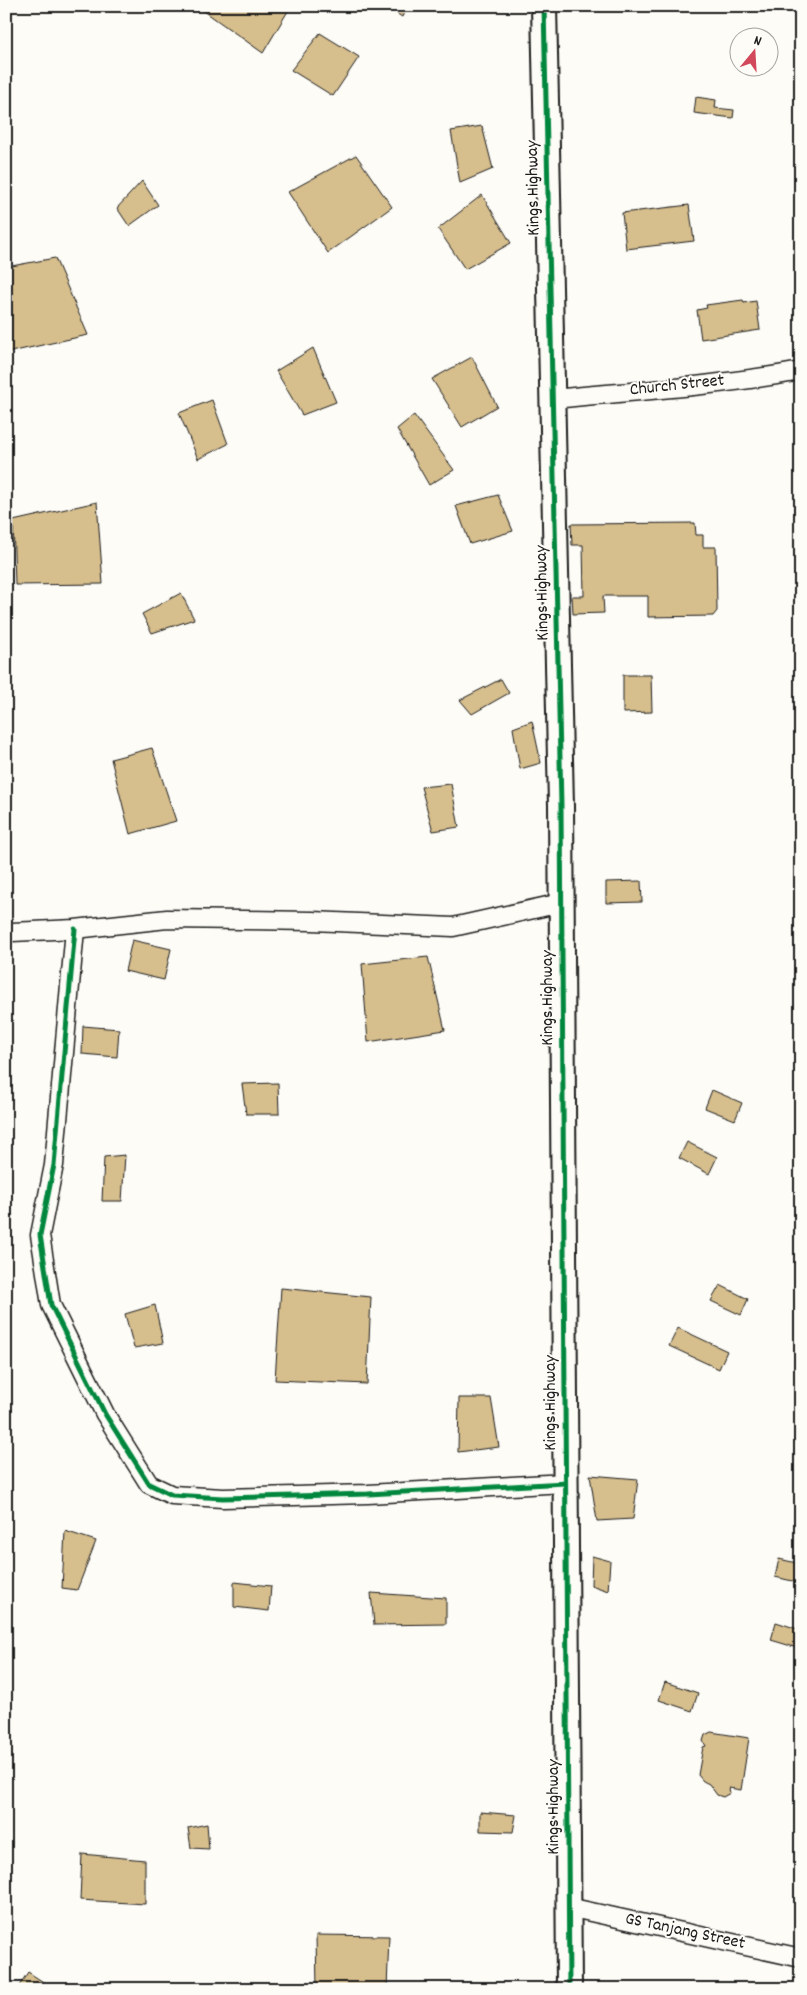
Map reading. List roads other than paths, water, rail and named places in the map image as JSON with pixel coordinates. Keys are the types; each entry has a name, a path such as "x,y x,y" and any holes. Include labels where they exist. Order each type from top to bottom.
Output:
{"street":[{"name":"Kings Highway","path":"544,6 561,904 569,1989"},
{"name":"Church Street","path":"552,399 671,388 801,371"},
{"path":"12,932 75,929 168,919 312,921 453,927 561,904"},
{"path":"75,929 54,1165 40,1235 51,1305 105,1414 149,1484 172,1495 224,1498 368,1494 565,1483"},
{"name":"GS Tanjang Street","path":"568,1907 801,1958"}]}
